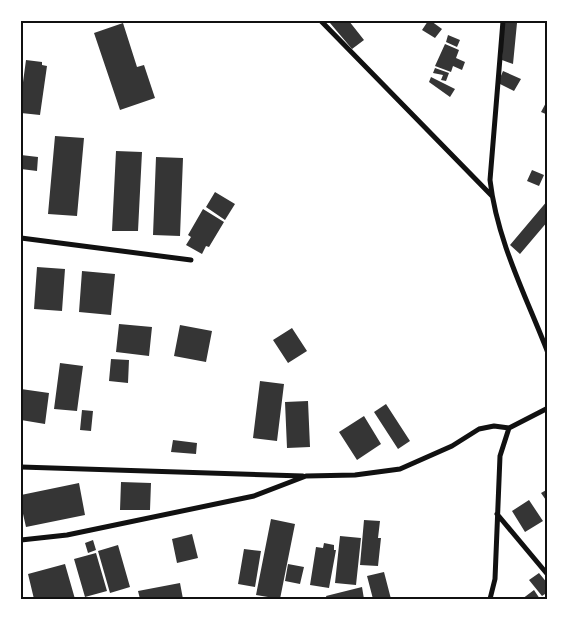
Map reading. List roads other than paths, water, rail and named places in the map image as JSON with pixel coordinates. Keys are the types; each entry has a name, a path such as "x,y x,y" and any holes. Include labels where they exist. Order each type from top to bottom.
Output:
{"street":[{"path":"321,21 492,196"},
{"path":"503,21 490,180 492,196 500,233 548,353"},
{"path":"21,238 192,260"},
{"path":"21,467 306,476 355,475 400,469 452,446 479,429 494,426 509,428 548,408"},
{"path":"490,599 495,579 496,514 500,456 509,428"},
{"path":"21,540 67,535 254,496 306,476"},
{"path":"496,514 548,575"}]}
